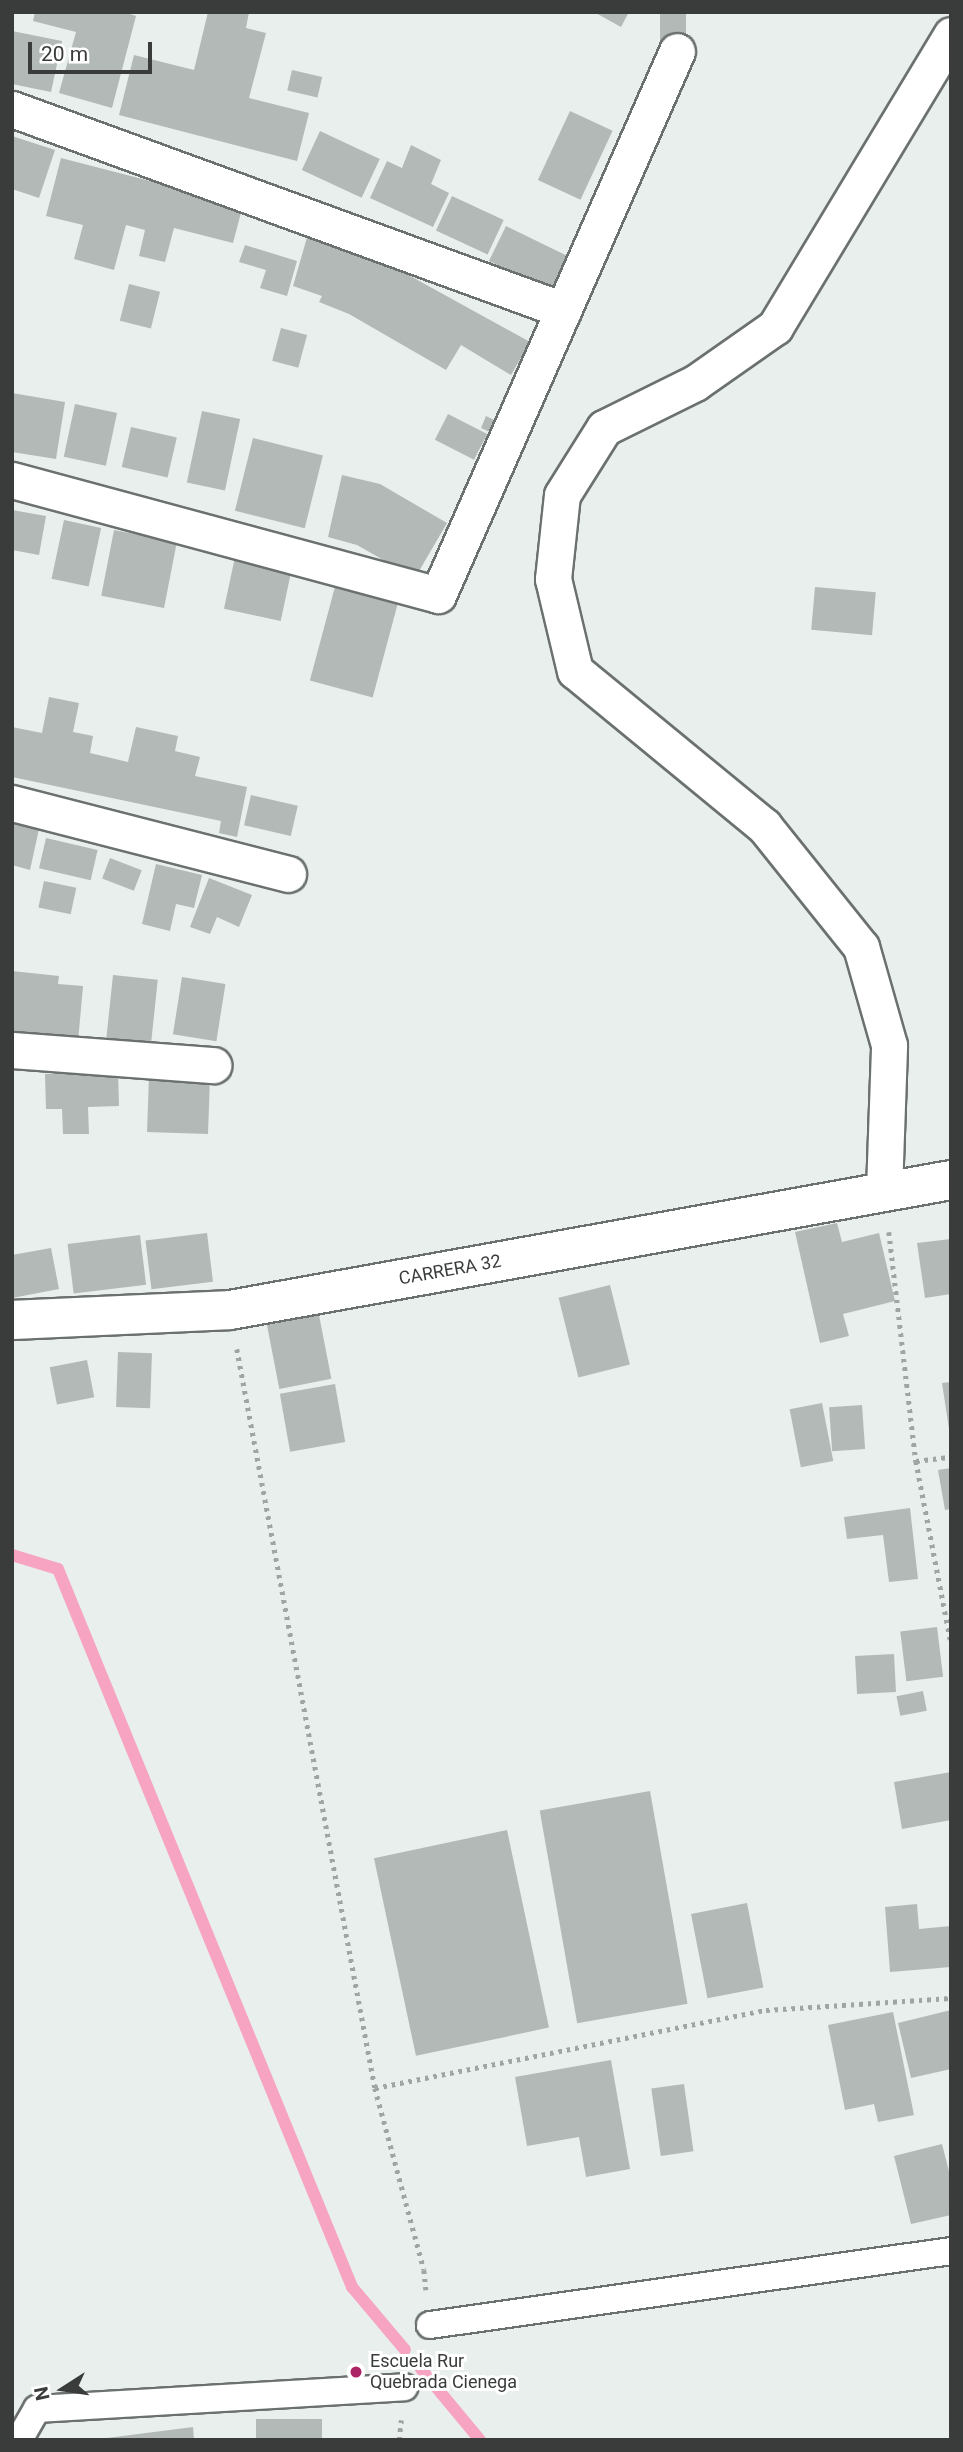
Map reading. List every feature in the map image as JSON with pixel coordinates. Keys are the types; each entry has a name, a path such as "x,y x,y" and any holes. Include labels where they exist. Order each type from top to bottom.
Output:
{"main road":[{"name":"CARRERA 32","path":"12,1320 230,1310 951,1180"}],"street":[{"path":"884,1191 889,1045 861,947 764,826 575,671 552,579 562,495 604,428 695,383 775,327 951,35"},
{"path":"12,480 438,594 677,51"},
{"path":"12,109 563,310"},
{"path":"12,803 288,874"},
{"path":"12,1050 212,1065"},
{"path":"430,2325 951,2251"},
{"path":"19,2440 37,2409 404,2387"}],"path":[{"path":"884,1191 916,1461 951,1642"},
{"path":"230,1310 375,2088 424,2270 430,2325"},
{"path":"916,1461 951,1457"},
{"path":"375,2088 766,2010 951,1998"},
{"path":"399,2440 404,2387"}],"building":[{"path":"35,12 124,12 136,16 112,108 59,93 76,32 33,21"},
{"path":"208,12 249,12 246,28 266,33 249,98 309,113 297,161 119,115 134,55 194,70"},
{"path":"594,12 629,12 621,27"},
{"path":"660,12 686,12 686,42 660,42"},
{"path":"12,31 62,41 51,92 12,84"},
{"path":"292,70 322,77 317,97 287,90"},
{"path":"570,111 613,131 580,200 538,180"},
{"path":"320,131 380,159 362,198 302,170"},
{"path":"12,136 55,150 39,198 12,189"},
{"path":"411,145 441,160 431,184 449,193 433,227 370,198 387,161 402,168"},
{"path":"61,158 243,205 233,243 174,228 165,262 139,256 145,230 126,225 114,270 74,259 83,225 46,216"},
{"path":"452,196 504,220 488,255 436,230"},
{"path":"506,226 572,258 555,293 489,261"},
{"path":"308,234 342,249 344,243 374,256 530,342 511,375 461,345 446,370 349,314 319,302 322,296 293,286"},
{"path":"245,245 297,261 287,296 260,288 266,270 239,262"},
{"path":"129,284 160,292 151,329 120,321"},
{"path":"281,328 307,335 298,368 272,361"},
{"path":"12,393 65,402 56,459 12,452"},
{"path":"75,404 117,413 106,466 64,457"},
{"path":"202,411 240,419 225,491 187,482"},
{"path":"448,414 487,434 474,460 435,440"},
{"path":"486,416 498,422 494,434 481,428"},
{"path":"131,427 177,438 168,478 122,467"},
{"path":"253,438 323,455 305,528 235,511"},
{"path":"342,475 380,484 447,523 415,578 357,545 328,537"},
{"path":"12,510 46,516 39,555 12,550"},
{"path":"64,520 101,528 89,587 52,579"},
{"path":"114,530 177,542 164,608 101,596"},
{"path":"235,557 292,569 281,621 224,609"},
{"path":"336,583 399,600 373,697 310,681"},
{"path":"815,587 876,592 872,635 811,630"},
{"path":"49,697 79,703 73,732 93,736 90,753 128,762 136,727 178,736 175,751 200,757 195,776 247,787 237,837 219,833 221,821 12,777 12,727 42,733"},
{"path":"251,795 298,806 291,836 244,825"},
{"path":"12,823 39,829 30,870 12,865"},
{"path":"46,838 98,850 91,880 39,868"},
{"path":"110,858 142,870 134,891 102,879"},
{"path":"156,864 202,875 194,908 176,904 170,931 142,924"},
{"path":"209,878 252,895 239,927 217,917 210,934 190,927"},
{"path":"44,881 76,888 71,914 38,907"},
{"path":"12,971 59,976 58,984 83,986 78,1042 12,1035"},
{"path":"113,975 158,980 151,1043 106,1039"},
{"path":"182,977 225,984 216,1041 173,1034"},
{"path":"118,1071 119,1106 88,1107 89,1134 63,1134 62,1109 46,1109 45,1074"},
{"path":"149,1076 210,1078 208,1134 147,1132"},
{"path":"837,1223 842,1242 879,1233 895,1301 843,1314 849,1336 820,1343 795,1232"},
{"path":"207,1233 213,1282 151,1289 145,1241"},
{"path":"140,1235 146,1285 74,1294 68,1244"},
{"path":"951,1239 951,1294 925,1298 917,1243"},
{"path":"51,1248 59,1289 12,1298 12,1255"},
{"path":"610,1285 630,1365 578,1377 559,1298"},
{"path":"319,1315 331,1379 279,1389 267,1325"},
{"path":"118,1352 152,1353 150,1408 116,1407"},
{"path":"87,1360 94,1397 57,1405 50,1367"},
{"path":"951,1382 951,1429 949,1429 942,1383"},
{"path":"335,1384 345,1442 290,1452 280,1394"},
{"path":"822,1403 833,1461 801,1467 790,1409"},
{"path":"862,1405 865,1449 832,1451 829,1407"},
{"path":"951,1468 951,1509 945,1510 938,1470"},
{"path":"910,1508 918,1579 889,1582 883,1535 847,1539 844,1517"},
{"path":"937,1627 943,1677 906,1681 900,1632"},
{"path":"894,1654 896,1692 857,1694 855,1656"},
{"path":"923,1691 927,1711 900,1716 896,1696"},
{"path":"951,1772 951,1820 902,1829 894,1782"},
{"path":"650,1791 688,2004 577,2023 540,1810"},
{"path":"507,1830 549,2028 416,2056 374,1858"},
{"path":"747,1903 763,1987 707,1998 691,1914"},
{"path":"917,1904 919,1929 951,1926 951,1967 890,1972 885,1907"},
{"path":"951,2010 951,2069 911,2078 898,2023"},
{"path":"893,2012 914,2115 878,2122 874,2104 845,2110 828,2025"},
{"path":"611,2060 630,2169 586,2177 579,2137 527,2146 515,2077"},
{"path":"684,2084 693,2151 661,2156 651,2089"},
{"path":"942,2144 951,2179 951,2215 911,2224 894,2156"},
{"path":"256,2419 322,2419 322,2440 256,2440"},
{"path":"193,2427 194,2440 107,2440 107,2438"}],"waterway":[{"path":"12,1555 58,1569 352,2287 405,2350"},
{"path":"421,2369 480,2440"}],"place":[{"name":"Escuela Rur Quebrada Cienega","path":"356,2372"}]}
